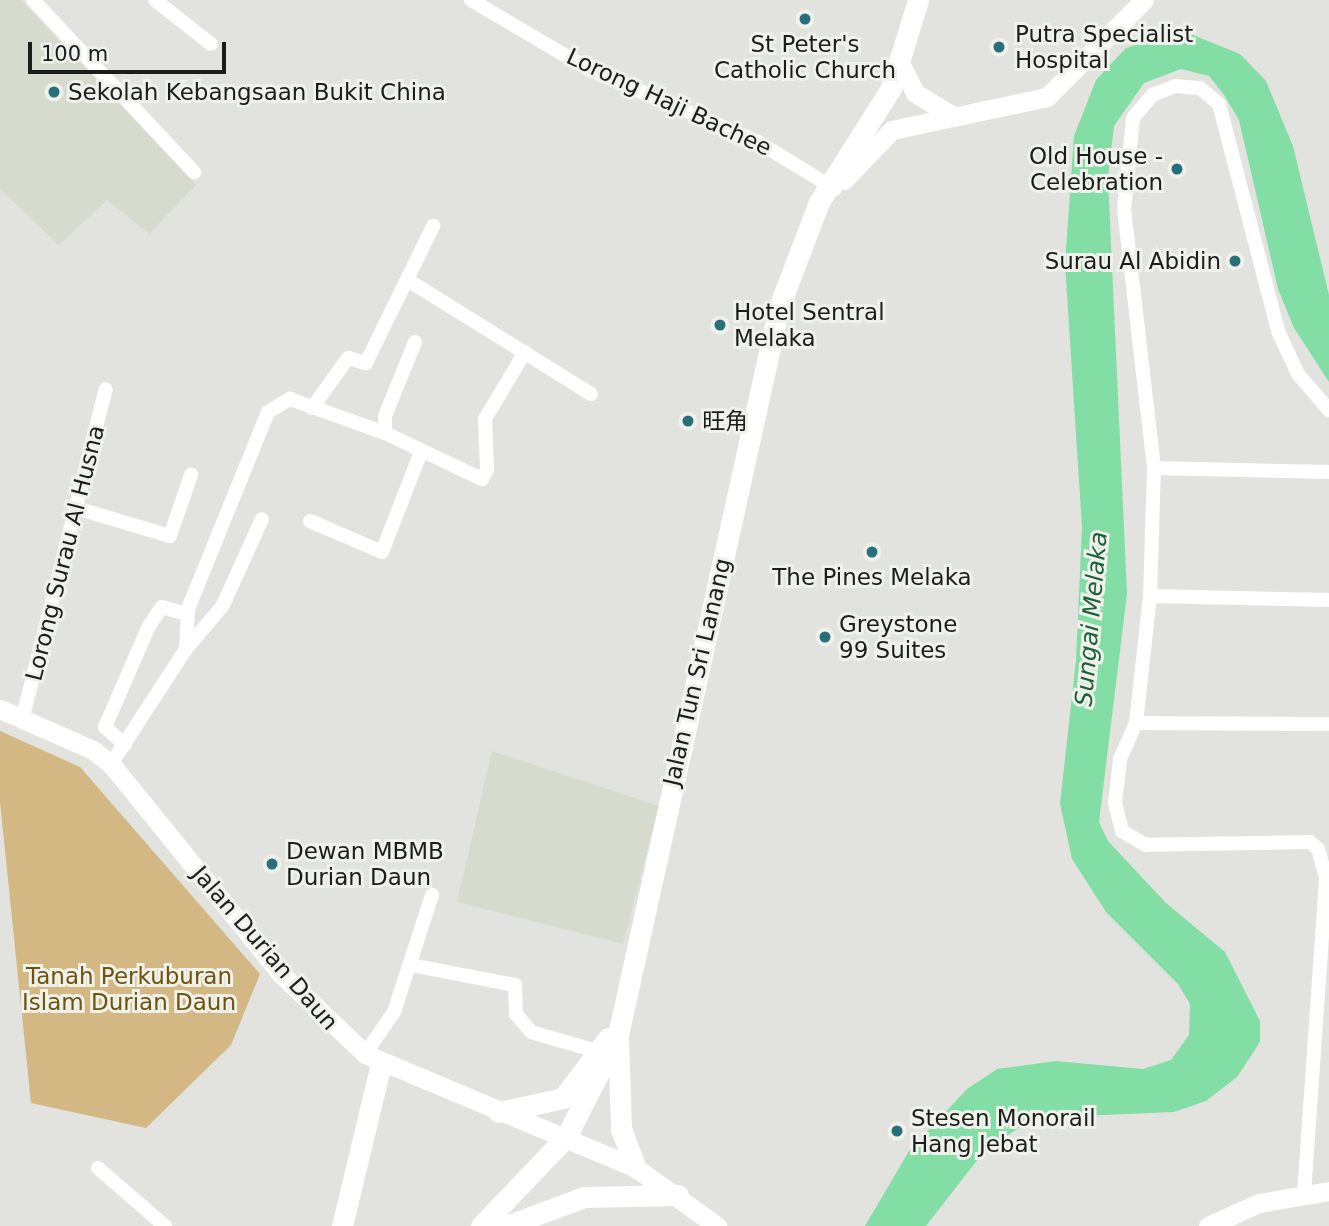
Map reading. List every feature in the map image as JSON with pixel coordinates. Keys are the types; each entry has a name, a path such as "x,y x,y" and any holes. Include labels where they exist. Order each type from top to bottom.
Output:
{"main road":[{"name":"Jalan Tun Sri Lanang","path":"481,1226 566,1137 620,1029 779,307 802,247 828,192 901,65 918,0"},
{"path":"499,1112 563,1098 596,1051 620,1029"},
{"path":"620,1029 621,1129 636,1168"},
{"path":"342,1226 373,1059"},
{"path":"506,1226 584,1197 678,1195"}],"street":[{"path":"33,0 194,172"},
{"path":"155,0 211,44"},
{"name":"Lorong Haji Bachee","path":"471,0 588,69 758,142 828,192"},
{"path":"828,192 879,137 950,114 1047,97 1144,0"},
{"path":"901,65 915,93 950,114"},
{"path":"1304,1194 1328,878 1310,842 1175,849 1146,845 1122,831 1115,803 1120,759 1136,723 1150,596 1154,468 1125,224 1125,171 1133,118 1152,95 1175,86 1200,88 1219,104 1278,331 1298,374 1329,410"},
{"path":"312,408 348,358 366,363 411,282 433,226"},
{"path":"411,282 591,394"},
{"path":"385,433 385,416 415,342"},
{"path":"186,649 187,614 244,484 268,412 283,400 312,408 385,433 482,479 488,470 485,419 525,352"},
{"name":"Lorong Surau Al Husna","path":"23,716 106,389"},
{"path":"310,521 382,552 421,452"},
{"path":"1154,468 1329,472"},
{"path":"76,508 170,536 191,474"},
{"path":"111,764 186,649 223,605 262,519"},
{"path":"1150,596 1329,600"},
{"path":"125,745 105,727 149,626 168,605 187,614"},
{"name":"Jalan Durian Daun","path":"0,709 23,716 111,764 280,973 373,1059 636,1168 678,1195 717,1226"},
{"path":"1136,723 1329,724"},
{"path":"373,1059 394,1013 432,895"},
{"path":"411,965 515,985 516,1014 531,1032 596,1051"},
{"path":"97,1168 165,1226"},
{"path":"1208,1226 1259,1203 1329,1191"}],"shaded area":[{"name":"Sekolah Kebangsaan Bukit China","path":"0,0 21,0 196,185 149,234 107,200 59,245 0,189"},
{"path":"492,751 659,806 623,944 457,902"}],"green space":[{"name":"Tanah Perkuburan Islam Durian Daun","path":"0,731 80,767 260,974 231,1045 146,1128 31,1103 0,802"}],"water":[{"name":"Sungai Melaka","path":"1183,31 1240,54 1266,81 1293,146 1329,295 1329,382 1294,328 1278,289 1239,120 1224,95 1209,76 1181,69 1144,83 1114,126 1108,178 1127,594 1099,822 1108,841 1166,903 1225,952 1260,1021 1260,1042 1237,1077 1206,1101 1174,1112 1034,1118 985,1150 926,1226 865,1226 909,1151 967,1089 997,1069 1056,1061 1143,1069 1171,1060 1189,1035 1190,1004 1178,984 1106,912 1072,859 1060,804 1076,660 1082,527 1065,264 1074,136 1096,80 1126,48"}],"place":[{"name":"St Peter's Catholic Church","path":"805,19"},
{"name":"Putra Specialist Hospital","path":"999,47"},
{"name":"Sekolah Kebangsaan Bukit China","path":"54,92"},
{"name":"Old House - Celebration","path":"1177,169"},
{"name":"Surau Al Abidin","path":"1235,261"},
{"name":"Hotel Sentral Melaka","path":"720,325"},
{"name":"旺角","path":"688,421"},
{"name":"The Pines Melaka","path":"872,552"},
{"name":"Greystone 99 Suites","path":"825,637"},
{"name":"Dewan MBMB Durian Daun","path":"272,864"},
{"name":"Stesen Monorail Hang Jebat","path":"897,1131"}]}
